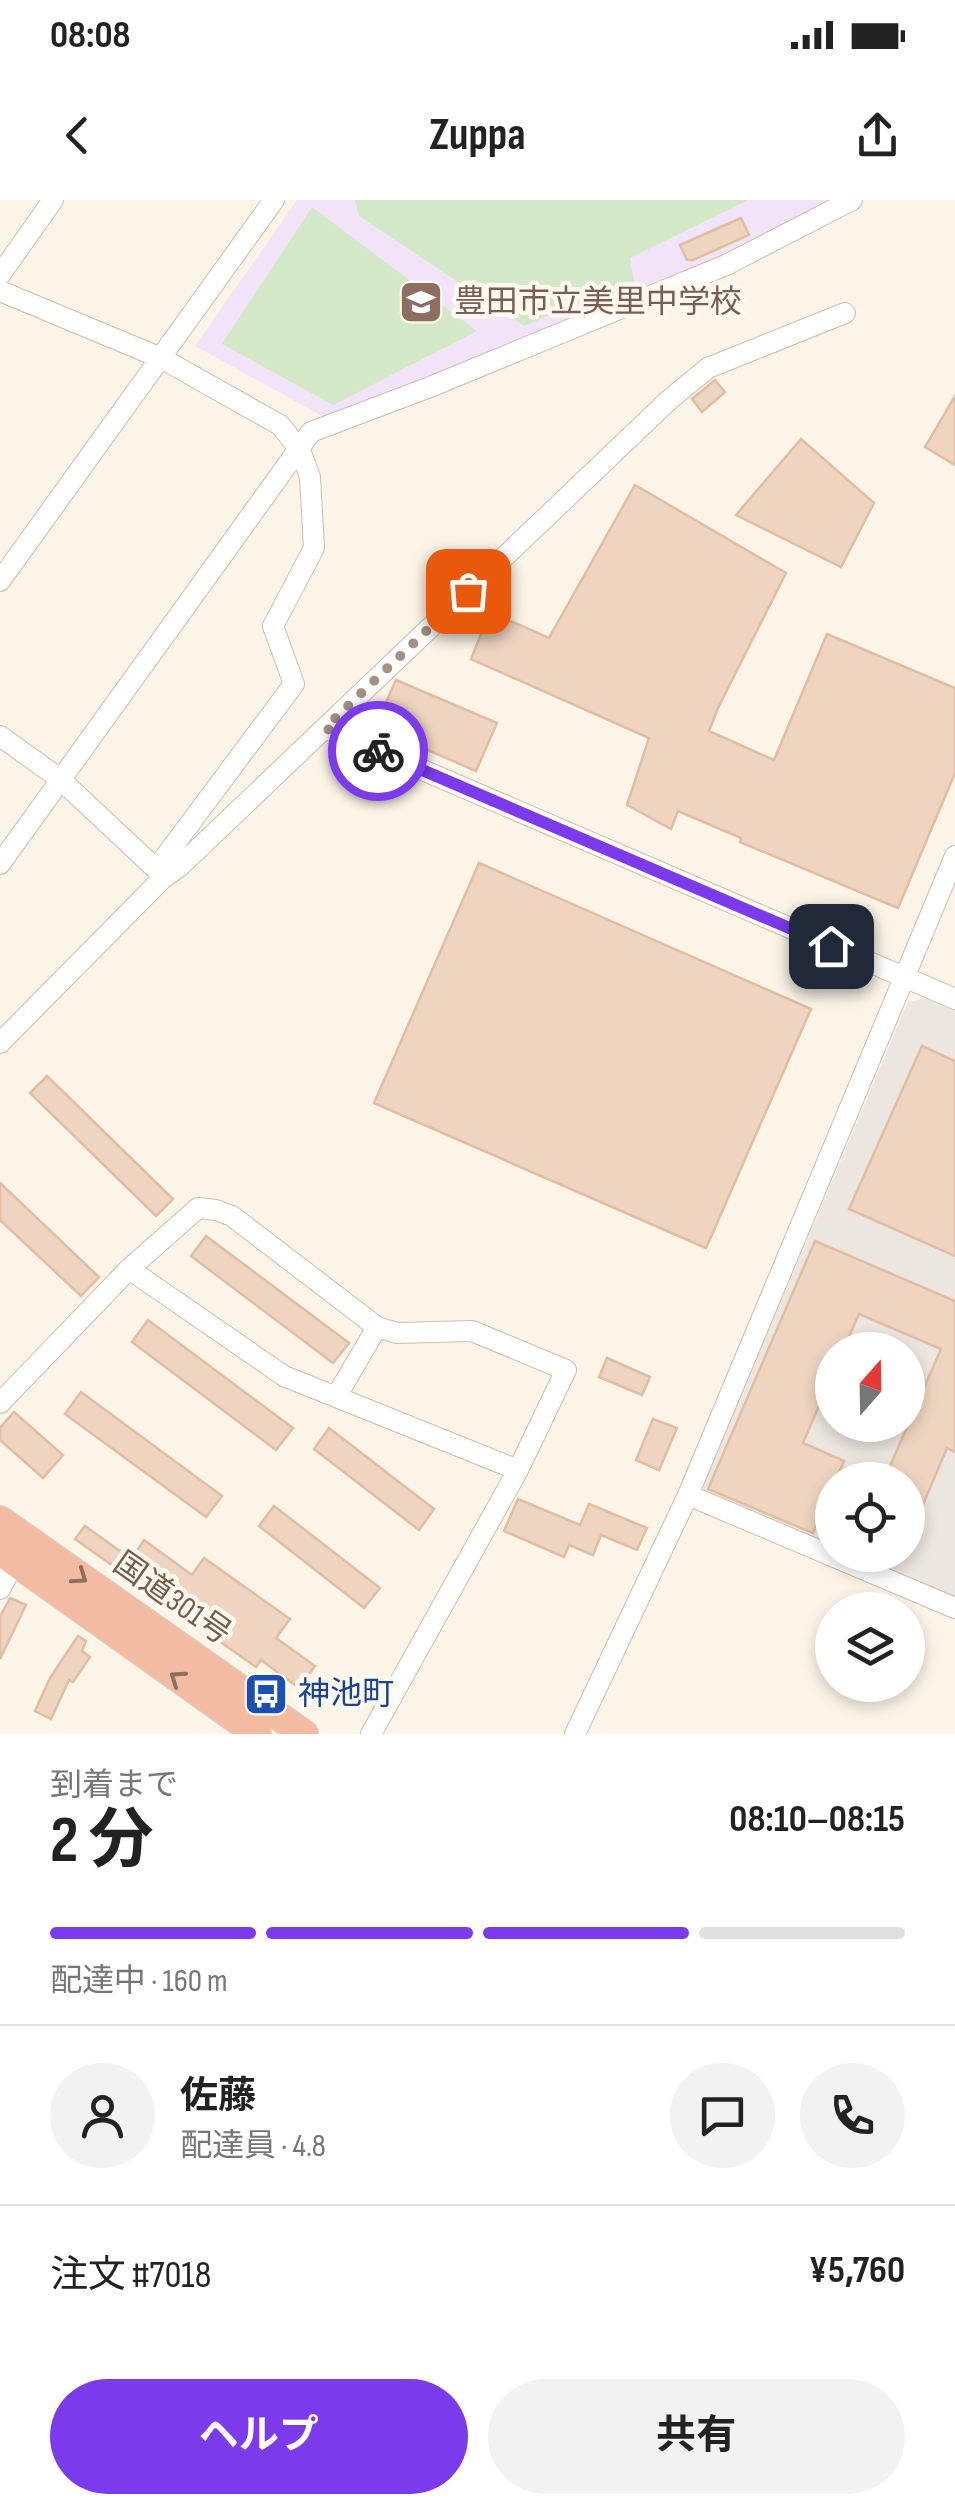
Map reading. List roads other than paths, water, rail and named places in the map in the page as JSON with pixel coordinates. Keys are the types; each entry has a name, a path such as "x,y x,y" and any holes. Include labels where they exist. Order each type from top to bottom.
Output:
{"highway":[{"name":"国道301号","path":"0,1520 304,1734"},
{"name":"国道301号","path":"7,1557 257,1734"}],"street":[{"path":"0,581 274,200"},
{"path":"0,864 312,432 726,264 852,200"},
{"path":"0,275 45,202"},
{"path":"0,291 160,358 280,425 300,450 310,478 314,548 273,626 294,684 159,874 0,1043"},
{"path":"159,874 180,866 708,368 845,313"},
{"path":"325,728 955,999"},
{"path":"0,736 60,778 159,874"},
{"path":"575,1734 688,1496 955,856"},
{"path":"0,1403 130,1269 198,1208 232,1216 377,1328 397,1333 472,1330 566,1370 518,1470 371,1734"},
{"path":"130,1269 284,1376 518,1470"},
{"path":"336,1397 377,1328"},
{"path":"688,1496 955,1608"},
{"path":"0,1589 7,1557"}],"place":[{"name":"豊田市立美里中学校","path":"421,302"},
{"name":"神池町","path":"266,1694"}]}
